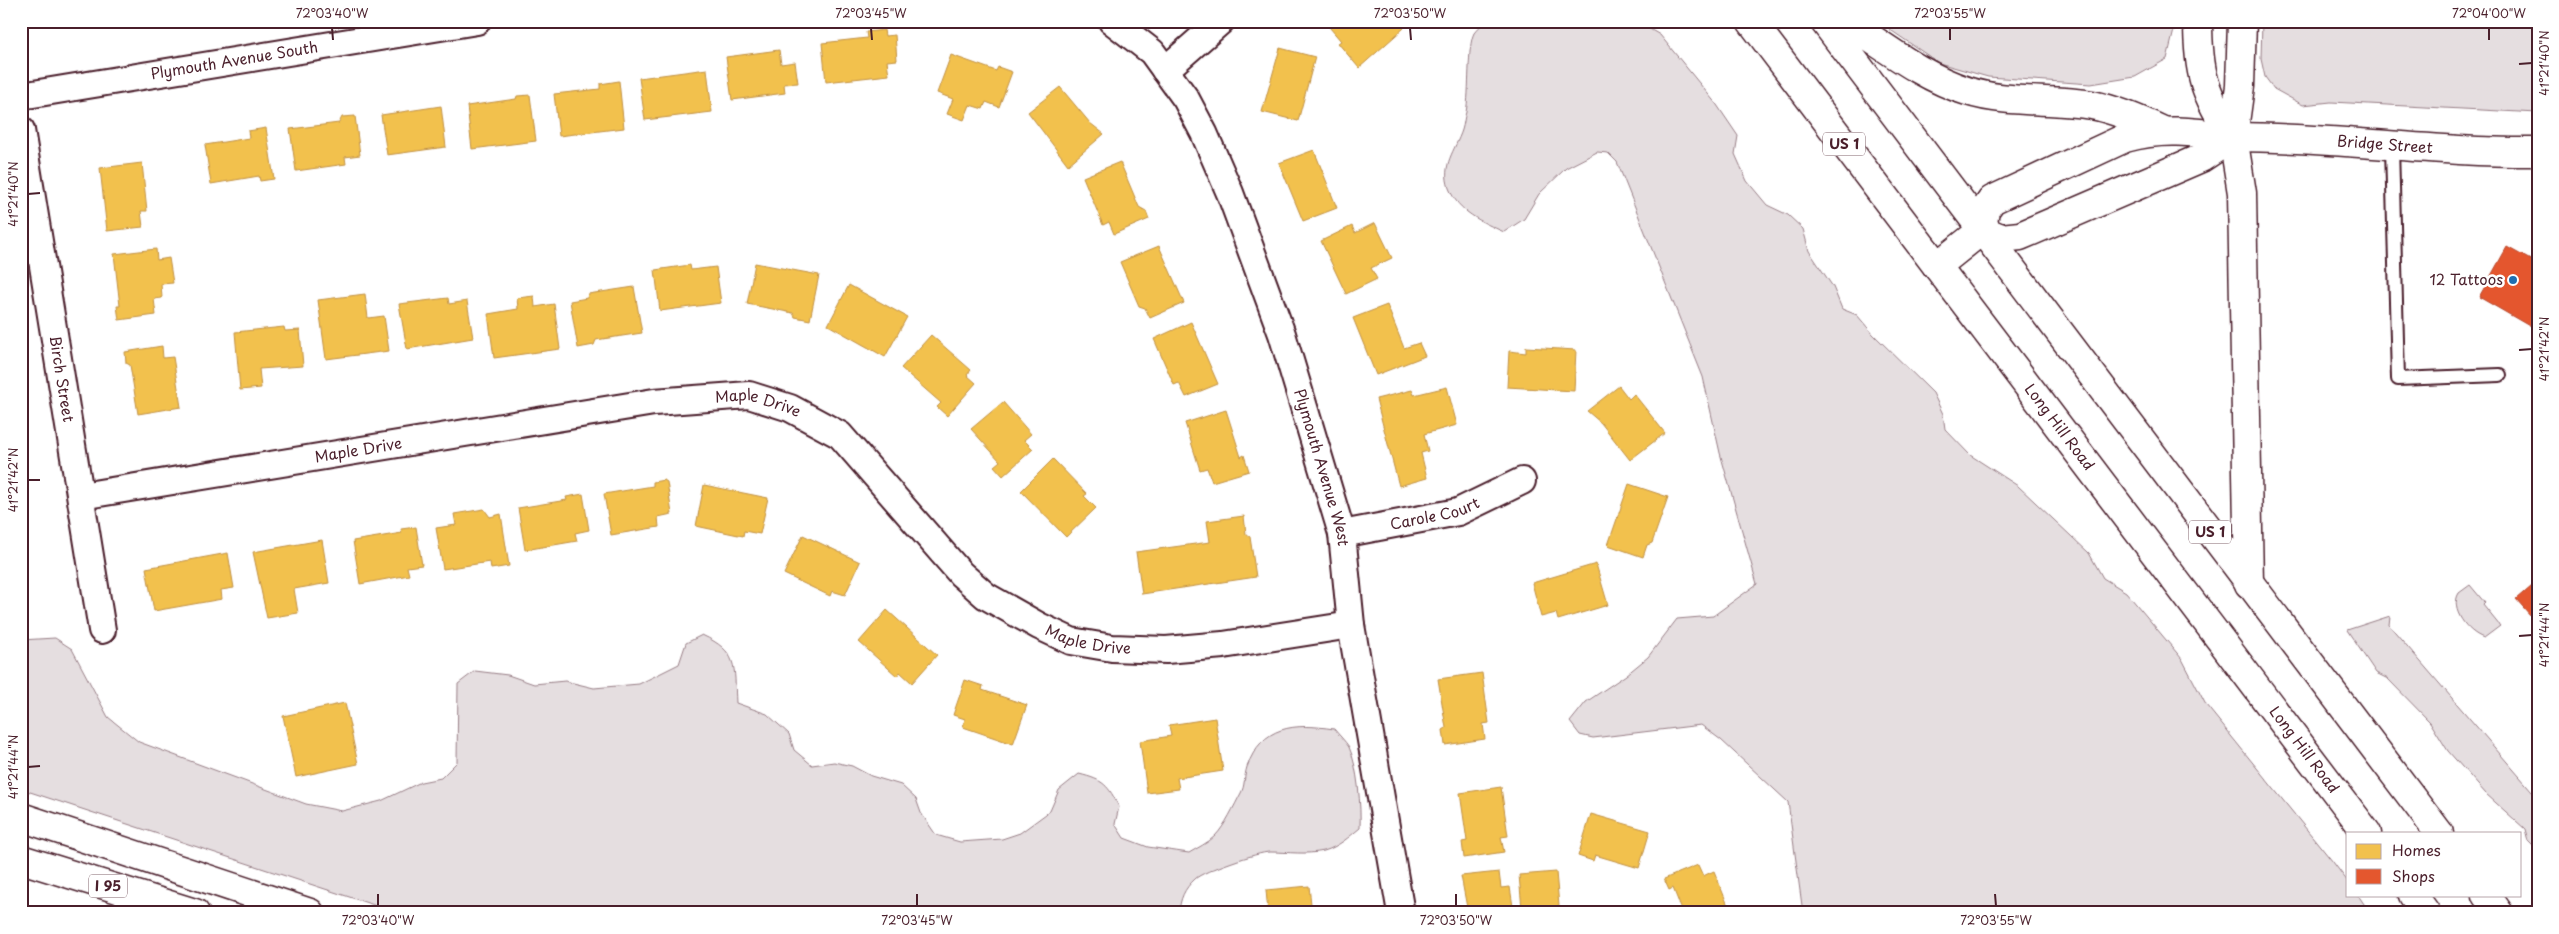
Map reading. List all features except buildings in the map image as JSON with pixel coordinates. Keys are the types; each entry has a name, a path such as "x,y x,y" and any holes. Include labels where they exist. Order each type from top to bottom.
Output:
{"main road":[{"name":"Long Hill Road","path":"1752,21 2366,832"},
{"name":"US 1","path":"1824,21 2438,832"},
{"path":"1845,21 1922,72 1968,91 1998,97 2091,105 2133,117 2164,130"},
{"path":"2198,21 2201,68 2206,90 2214,110 2233,137"},
{"path":"2242,21 2240,86 2233,137 2242,193 2249,584"},
{"name":"Bridge Street","path":"1982,230 1985,210 1992,200 2126,138 2144,132 2164,130 2233,137 2308,139 2392,147 2538,152"},
{"path":"1936,266 1982,230 2002,238 2020,236 2201,158 2233,137"},
{"path":"21,817 310,913"},
{"name":"I 95","path":"21,858 195,913"},
{"path":"2414,896 2426,913"},
{"path":"2487,896 2499,913"}],"street":[{"name":"Plymouth Avenue South","path":"21,96 477,21"},
{"path":"1131,26 1159,61 1221,21"},
{"name":"Plymouth Avenue West","path":"1159,61 1186,99 1204,133 1233,202 1282,334 1342,534 1351,625 1401,913"},
{"name":"Birch Street","path":"21,130 102,630"},
{"name":"Maple Drive","path":"81,496 654,402 749,395 790,408 840,435 961,574 986,596 1039,626 1071,641 1112,648 1166,650 1223,644 1351,625"},
{"name":"Carole Court","path":"1342,534 1458,512 1522,481"}],"lane":[{"path":"2392,147 2398,379 2500,375"}],"shaded area":[{"path":"1485,21 1636,21 1660,35 1717,105 1738,136 1735,154 1747,181 1767,205 1788,215 1803,229 1809,251 1833,287 1842,309 1857,315 1873,334 1933,393 1943,414 1945,429 1970,455 2018,486 2089,553 2103,578 2126,592 2182,659 2206,705 2346,879 2346,896 2359,896 2370,913 1803,913 1788,802 1721,740 1701,725 1593,738 1580,735 1570,722 1586,702 1626,675 1648,657 1677,619 1713,616 1757,584 1720,453 1703,377 1617,162 1608,153 1597,152 1566,168 1539,194 1524,219 1504,232 1479,220 1458,204 1453,196 1447,180 1447,172 1450,158 1462,130 1466,112 1469,59 1474,33"},
{"path":"1883,21 2176,22 2167,59 2135,77 2091,84 1988,77 1939,63 1889,29"},
{"path":"2262,21 2538,21 2538,113 2331,102 2303,105 2274,89 2265,77 2261,59"},
{"path":"2470,585 2500,626 2484,638 2466,626 2456,606 2459,593"},
{"path":"2390,616 2389,625 2538,798 2538,851 2528,841 2525,829 2486,794 2448,751 2430,722 2388,679 2376,673 2347,630"},
{"path":"702,635 723,648 732,661 736,703 767,714 789,734 794,750 812,765 834,762 852,766 871,776 901,785 916,799 921,813 936,835 960,842 1002,839 1020,833 1050,811 1059,790 1079,774 1100,781 1112,793 1119,807 1115,824 1124,838 1148,847 1189,853 1212,839 1219,832 1242,790 1247,767 1253,753 1261,742 1281,730 1306,726 1334,729 1349,747 1355,765 1358,787 1360,828 1339,844 1324,851 1264,853 1231,862 1208,871 1195,879 1185,890 1180,903 1179,913 398,913 21,789 21,640 55,638 72,649 108,717 139,742 306,804 342,811 381,801 421,782 441,778 457,762 458,684 475,671 508,675 534,684 565,681 594,688 639,684 679,664 686,643"}],"place":[{"name":"12 Tattoos","path":"2513,280"}]}
